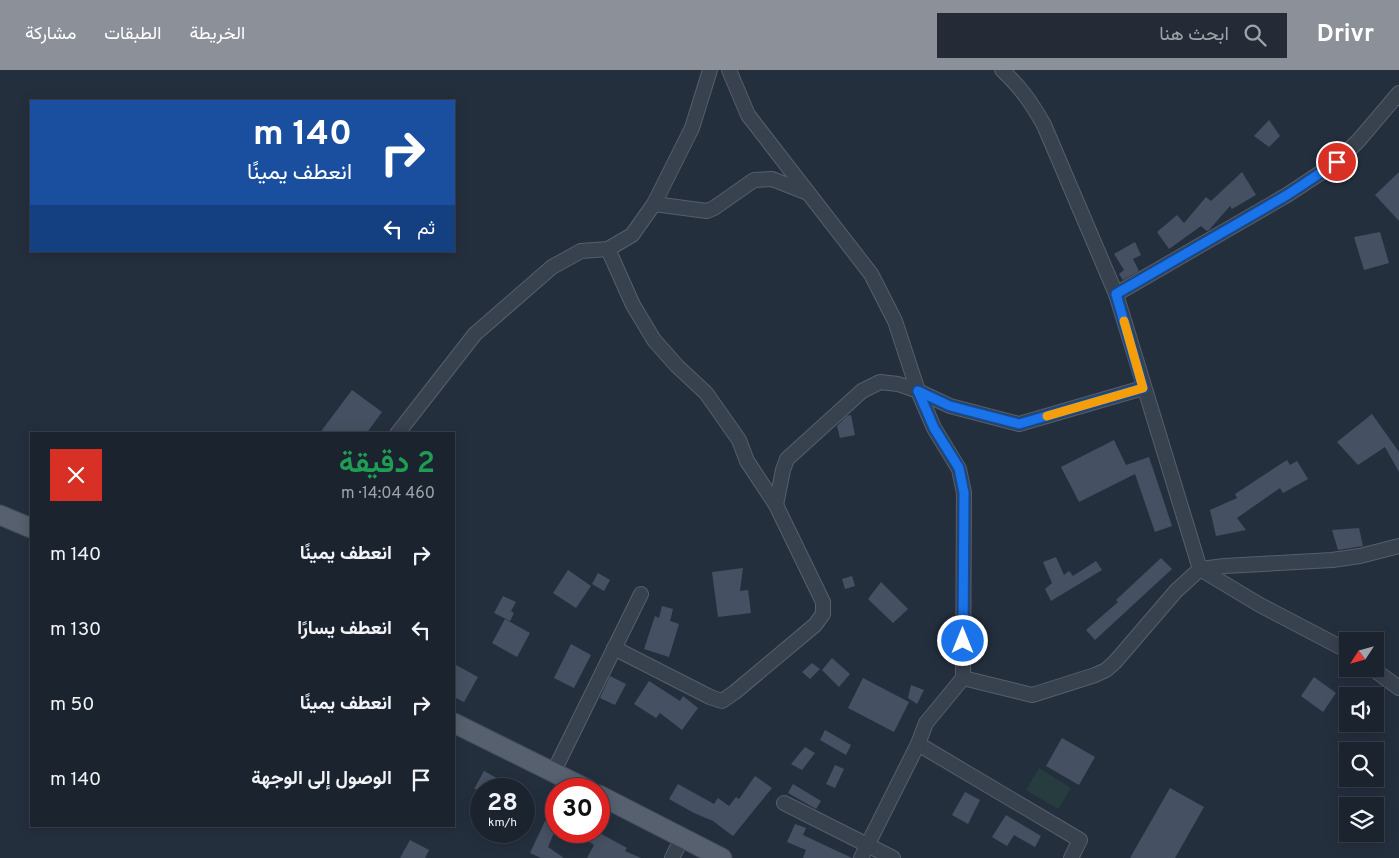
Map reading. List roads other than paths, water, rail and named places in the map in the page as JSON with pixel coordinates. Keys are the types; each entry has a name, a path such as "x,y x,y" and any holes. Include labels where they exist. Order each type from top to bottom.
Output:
{"main road":[{"path":"0,515 30,528"},
{"path":"455,723 567,778"},
{"path":"610,801 722,858"}],"street":[{"path":"399,432 475,334 552,267 581,251 608,249 632,235 654,204 692,128 710,70"},
{"path":"729,70 748,115 871,274 895,321 918,391 934,428 959,468 964,493 963,678 926,723 918,744 864,852"},
{"path":"1002,70 1018,85 1032,103 1044,126 1116,294 1143,388 1200,569 1260,605 1339,646"},
{"path":"1116,294 1287,195 1337,162 1359,140 1399,93"},
{"path":"654,204 707,211 754,180 772,178 809,193"},
{"path":"608,249 633,305 654,340 677,366 706,393 739,440 747,461 776,505 823,602 823,614 815,625 735,692 722,700 710,697 614,648"},
{"path":"776,505 787,459 862,391 880,382 898,384 950,406 1019,424 1143,388"},
{"path":"963,678 1032,695 1106,670 1115,662 1176,590 1200,569 1332,560 1360,556 1399,546"},
{"path":"554,771 641,594"},
{"path":"1384,677 1399,688"},
{"path":"918,744 1080,840 1071,858"},
{"path":"784,803 864,852 894,858"},
{"path":"672,858 682,838"}]}
